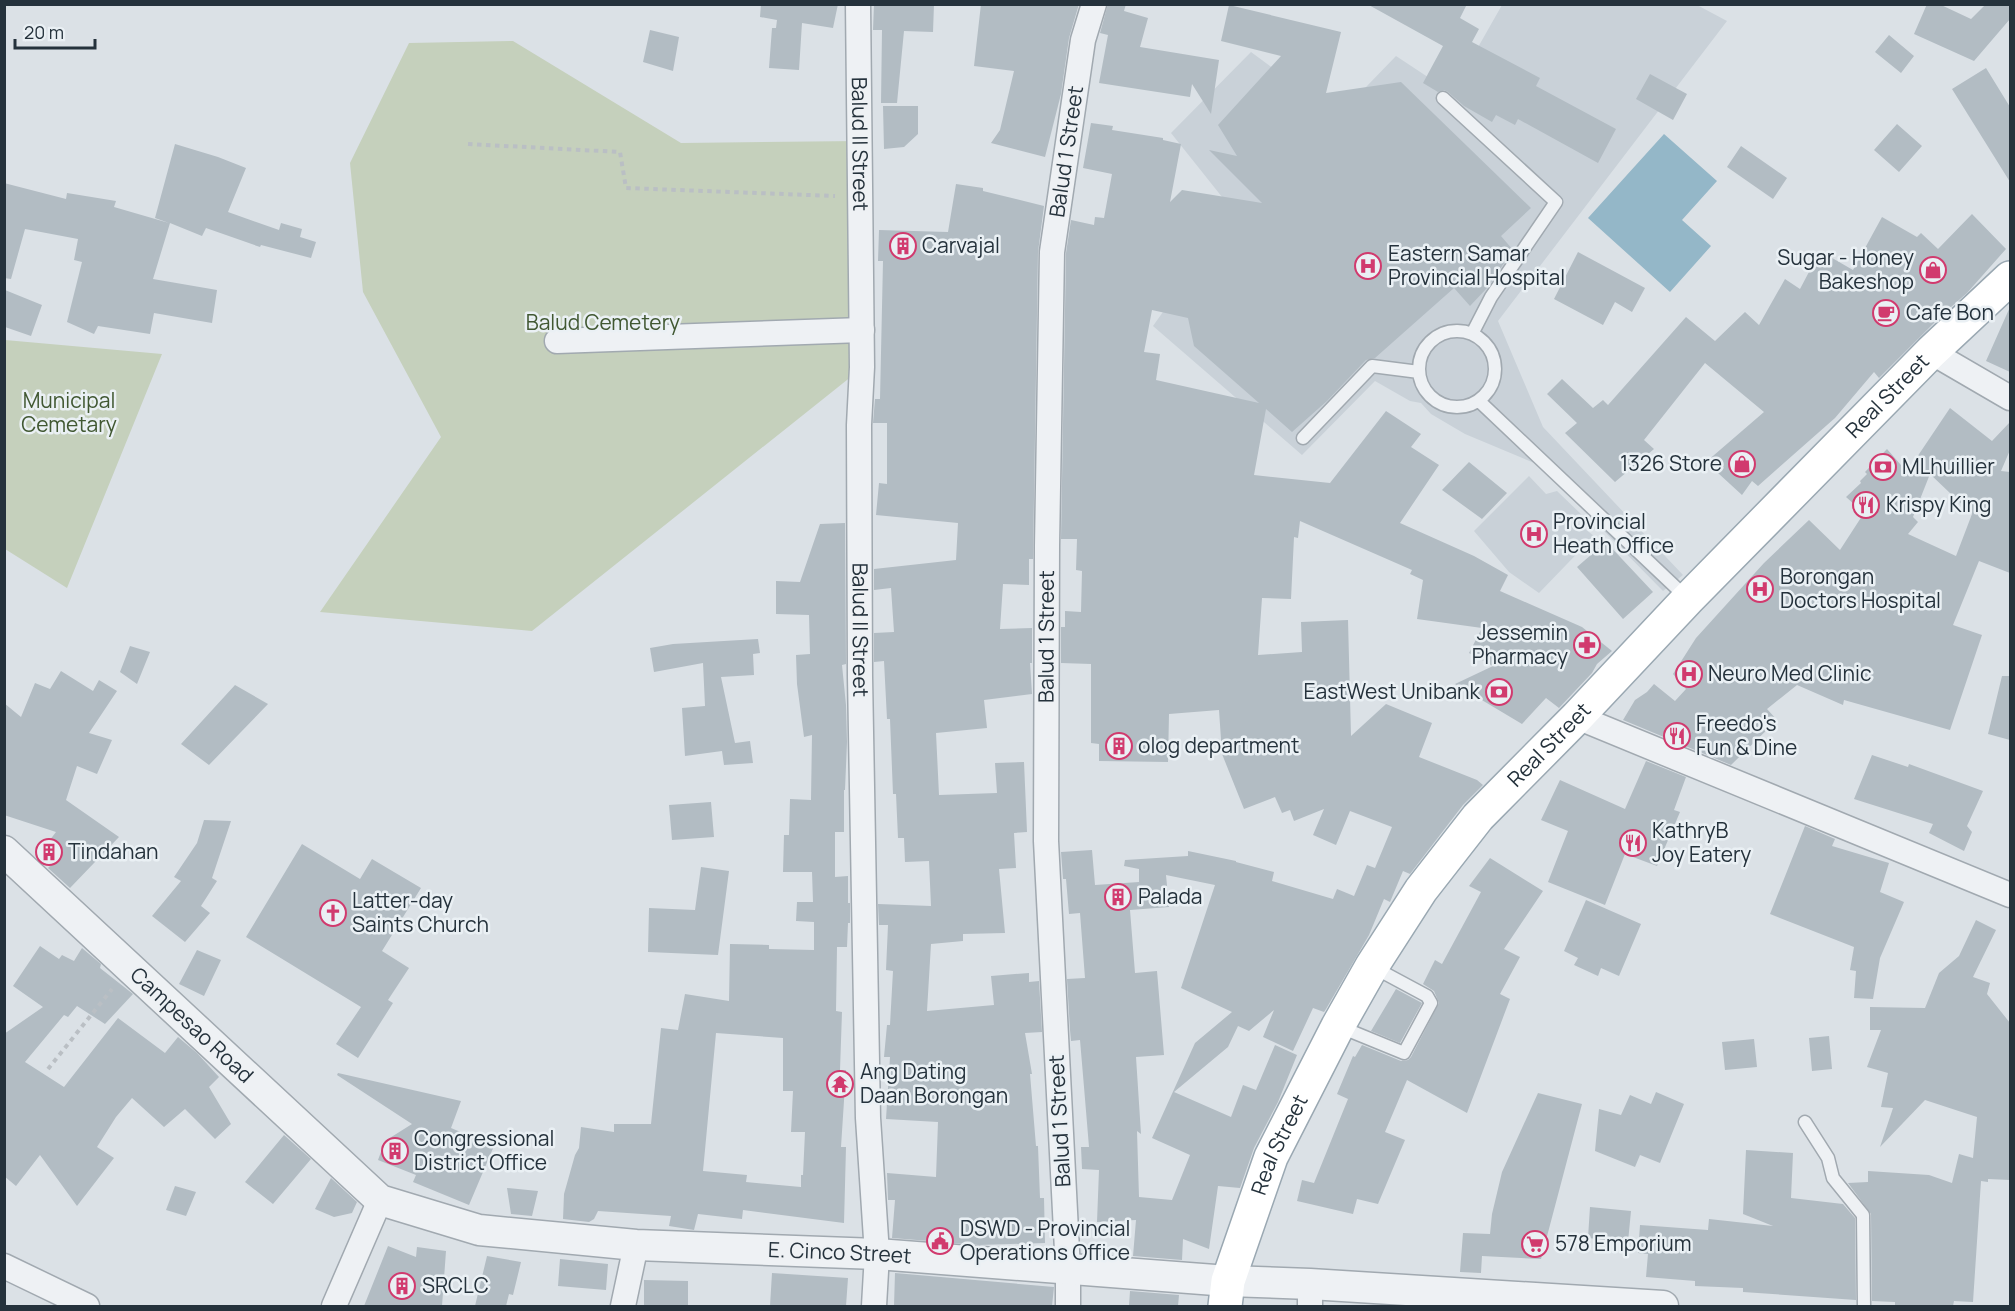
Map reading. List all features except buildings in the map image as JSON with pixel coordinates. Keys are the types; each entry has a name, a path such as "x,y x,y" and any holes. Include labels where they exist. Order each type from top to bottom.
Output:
{"main road":[{"name":"Real Street","path":"1227,1294 1271,1157 1338,1026 1372,966 1421,890 1478,817 1931,352 2010,278"}],"street":[{"name":"Balud II Street","path":"858,4 862,330 859,425 860,677 868,1118 876,1254 874,1306"},
{"name":"Balud 1 Street","path":"1068,1306 1046,841 1047,546 1052,252 1083,40 1094,4"},
{"path":"557,341 862,330"},
{"path":"1931,352 2010,398"},
{"path":"1577,717 2010,895"},
{"name":"Campesao Road","path":"4,851 380,1200"},
{"name":"E. Cinco Street","path":"380,1200 479,1230 636,1245 876,1254 1068,1270 1227,1294 1663,1306"},
{"path":"334,1306 380,1200"},
{"path":"623,1306 636,1245"},
{"path":"4,1266 87,1306"}],"lane":[{"path":"1443,99 1556,202 1491,297 1472,334"},
{"path":"1461,331 1472,334 1490,349 1496,371 1493,382 1479,401 1469,405 1448,406 1438,402 1423,386 1419,372 1421,356 1426,347 1441,334 1461,331"},
{"path":"1303,438 1372,366 1419,372"},
{"path":"1479,401 1688,599"},
{"path":"1338,1026 1404,1053 1431,1003 1427,996 1372,966"},
{"path":"1806,1122 1828,1158 1833,1178 1863,1215 1864,1306"}],"path":[{"path":"468,144 620,152 626,188 860,197"},
{"path":"48,1070 129,967"}],"shaded area":[{"name":"Eastern Samar Provincial Hospital","path":"1502,5 1697,5 1727,21 1498,321 1543,427 1683,575 1663,591 1539,465 1465,434 1431,414 1421,403 1410,401 1375,381 1302,455 1153,326 1234,212 1171,133 1251,52 1338,116 1396,56 1452,93"},
{"name":"Provincial Heath Office","path":"1529,476 1546,494 1557,491 1582,515 1576,522 1594,536 1539,593 1509,572 1474,531"}],"green space":[{"name":"Balud Cemetery","path":"513,41 681,143 859,141 862,368 532,631 320,612 441,437 363,292 350,163 409,43"},
{"name":"Municipal Cemetary","path":"5,340 162,354 67,588 5,549"}],"water":[{"path":"1664,134 1717,181 1682,220 1711,246 1670,292 1588,218"}],"place":[{"name":"Carvajal","path":"903,246"},
{"name":"Eastern Samar Provincial Hospital","path":"1368,266"},
{"name":"Sugar - Honey Bakeshop","path":"1933,270"},
{"name":"Cafe Bon","path":"1886,313"},
{"name":"1326 Store","path":"1742,464"},
{"name":"MLhuillier","path":"1883,467"},
{"name":"Krispy King","path":"1866,505"},
{"name":"Provincial Heath Office","path":"1534,534"},
{"name":"Borongan Doctors Hospital","path":"1760,589"},
{"name":"Jessemin Pharmacy","path":"1587,645"},
{"name":"Neuro Med Clinic","path":"1689,674"},
{"name":"EastWest Unibank","path":"1499,692"},
{"name":"Freedo's Fun & Dine","path":"1677,736"},
{"name":"olog department","path":"1119,746"},
{"name":"KathryB Joy Eatery","path":"1633,843"},
{"name":"Tindahan","path":"49,852"},
{"name":"Palada","path":"1118,897"},
{"name":"Latter-day Saints Church","path":"333,913"},
{"name":"Ang Dating Daan Borongan","path":"840,1084"},
{"name":"Congressional District Office","path":"395,1151"},
{"name":"DSWD - Provincial Operations Office","path":"940,1241"},
{"name":"578 Emporium","path":"1535,1244"},
{"name":"SRCLC","path":"402,1286"}]}
